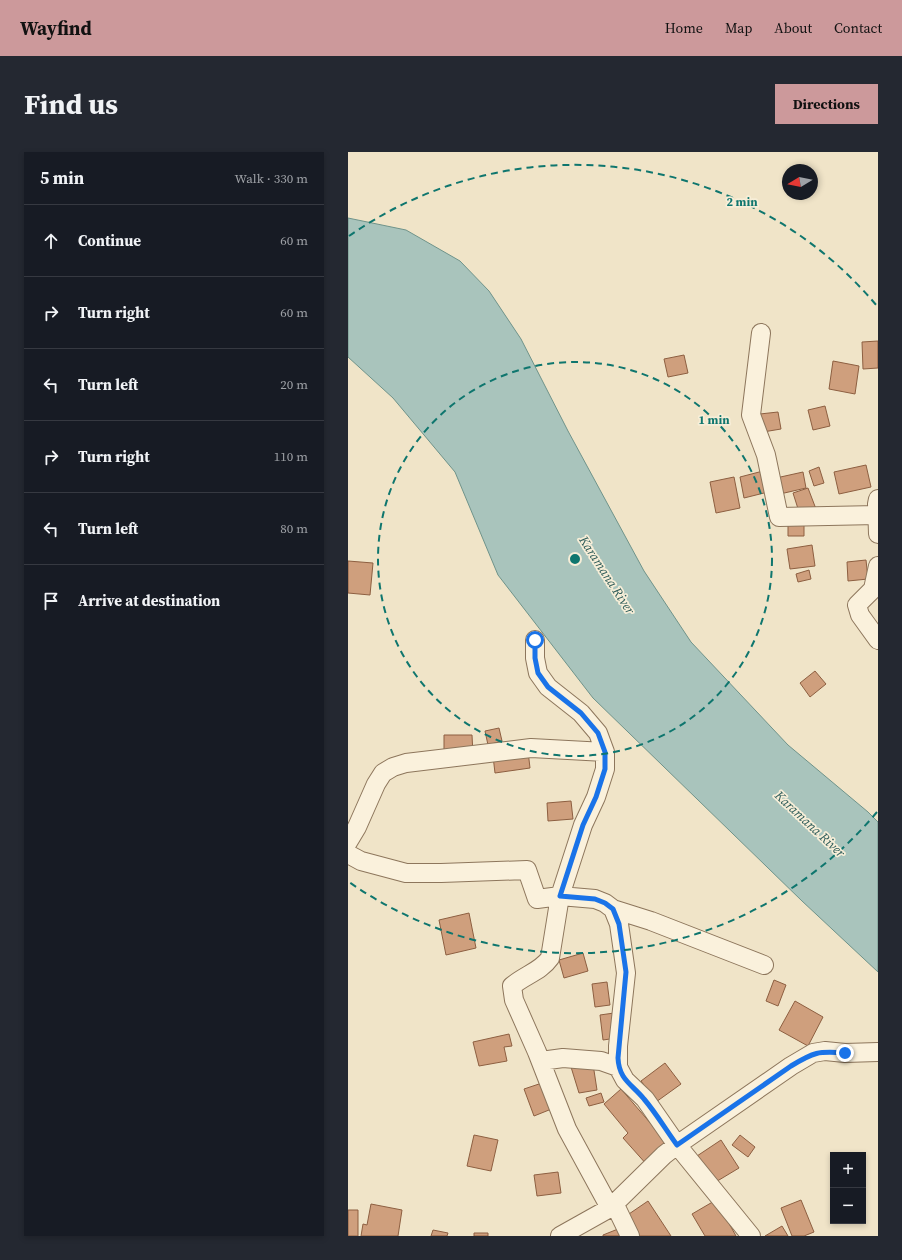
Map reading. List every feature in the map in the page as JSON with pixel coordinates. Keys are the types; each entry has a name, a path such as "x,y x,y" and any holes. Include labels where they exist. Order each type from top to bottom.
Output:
{"street":[{"path":"761,334 751,415 766,456 779,517 878,507 878,534"},
{"path":"878,566 873,588 858,605 860,615 878,640"},
{"path":"535,640 535,658 538,673 548,687 581,713 598,733 605,752 605,769 596,797 583,825 560,896 550,958 545,965 518,980 512,986 514,1000 541,1061 567,1129 630,1236"},
{"path":"348,842 357,827 376,784 384,773 393,767 406,763 531,748 605,752"},
{"path":"348,854 361,861 406,873 441,874 527,870 537,899 560,896 595,899 605,903 613,909 651,921 764,965"},
{"path":"613,909 619,924 626,972 618,1046 618,1067 626,1080 644,1099 677,1145 751,1236"},
{"path":"560,1236 613,1206 664,1155 677,1145 791,1066 813,1053 825,1051 845,1053 878,1052"},
{"path":"541,1061 563,1058 601,1061 618,1067"}],"water":[{"name":"Karamana River","path":"348,218 406,230 460,261 489,291 521,339 568,431 644,571 691,642 788,745 878,822 878,972 802,901 593,698 498,575 455,472 393,398 348,357"}],"building":[{"path":"878,341 878,368 863,369 862,342"},
{"path":"684,355 688,373 668,377 664,359"},
{"path":"833,361 859,366 855,394 829,389"},
{"path":"825,406 830,426 813,430 808,410"},
{"path":"778,412 781,429 763,432 760,414"},
{"path":"866,465 871,487 839,494 834,472"},
{"path":"819,467 824,483 814,486 809,471"},
{"path":"763,471 768,492 744,498 740,477"},
{"path":"803,472 806,488 780,494 776,478"},
{"path":"734,477 740,508 716,513 710,482"},
{"path":"808,488 816,509 800,515 793,493"},
{"path":"788,520 804,520 804,536 788,536"},
{"path":"812,545 815,566 790,569 787,549"},
{"path":"866,560 868,579 848,581 847,562"},
{"path":"348,561 373,563 370,595 348,593"},
{"path":"809,570 811,579 798,582 796,574"},
{"path":"815,671 826,684 810,697 800,683"},
{"path":"499,728 502,741 488,745 485,731"},
{"path":"444,735 472,735 473,755 444,756"},
{"path":"528,751 530,768 495,773 493,756"},
{"path":"571,801 573,819 548,821 547,803"},
{"path":"469,913 476,948 446,955 439,920"},
{"path":"583,953 588,971 564,978 559,960"},
{"path":"774,980 786,985 778,1006 766,1001"},
{"path":"607,982 610,1005 595,1007 592,984"},
{"path":"795,1001 823,1017 808,1046 779,1030"},
{"path":"614,1013 617,1038 603,1040 600,1015"},
{"path":"509,1034 512,1046 504,1047 507,1061 479,1066 473,1042"},
{"path":"665,1063 681,1084 656,1102 641,1081"},
{"path":"593,1064 597,1090 579,1093 571,1067"},
{"path":"545,1082 554,1108 534,1116 524,1089"},
{"path":"621,1089 671,1147 648,1166 623,1138 628,1133 604,1104"},
{"path":"601,1093 604,1102 589,1106 586,1098"},
{"path":"474,1135 498,1140 491,1171 467,1166"},
{"path":"740,1135 755,1147 748,1157 732,1145"},
{"path":"721,1140 739,1168 714,1183 697,1156"},
{"path":"558,1172 561,1193 537,1196 534,1175"},
{"path":"716,1200 736,1236 705,1236 692,1214"},
{"path":"801,1200 814,1232 804,1236 792,1236 781,1208"},
{"path":"648,1201 671,1236 639,1236 626,1216"},
{"path":"371,1204 402,1210 398,1236 361,1236 363,1224 367,1225"},
{"path":"348,1210 358,1210 358,1236 348,1236"},
{"path":"782,1226 788,1236 765,1236"},
{"path":"618,1229 621,1236 603,1236 603,1235"},
{"path":"433,1230 448,1233 447,1236 431,1236"},
{"path":"474,1233 488,1233 488,1236 474,1236"}],"route":[{"path":"535,640 535,658 538,673 548,687 581,713 598,733 605,752 605,769 596,797 583,825 560,896 595,899 605,903 613,909 619,924 626,972 618,1046 618,1067 626,1080 644,1099 677,1145 791,1066 813,1053 825,1051 845,1053"}]}
